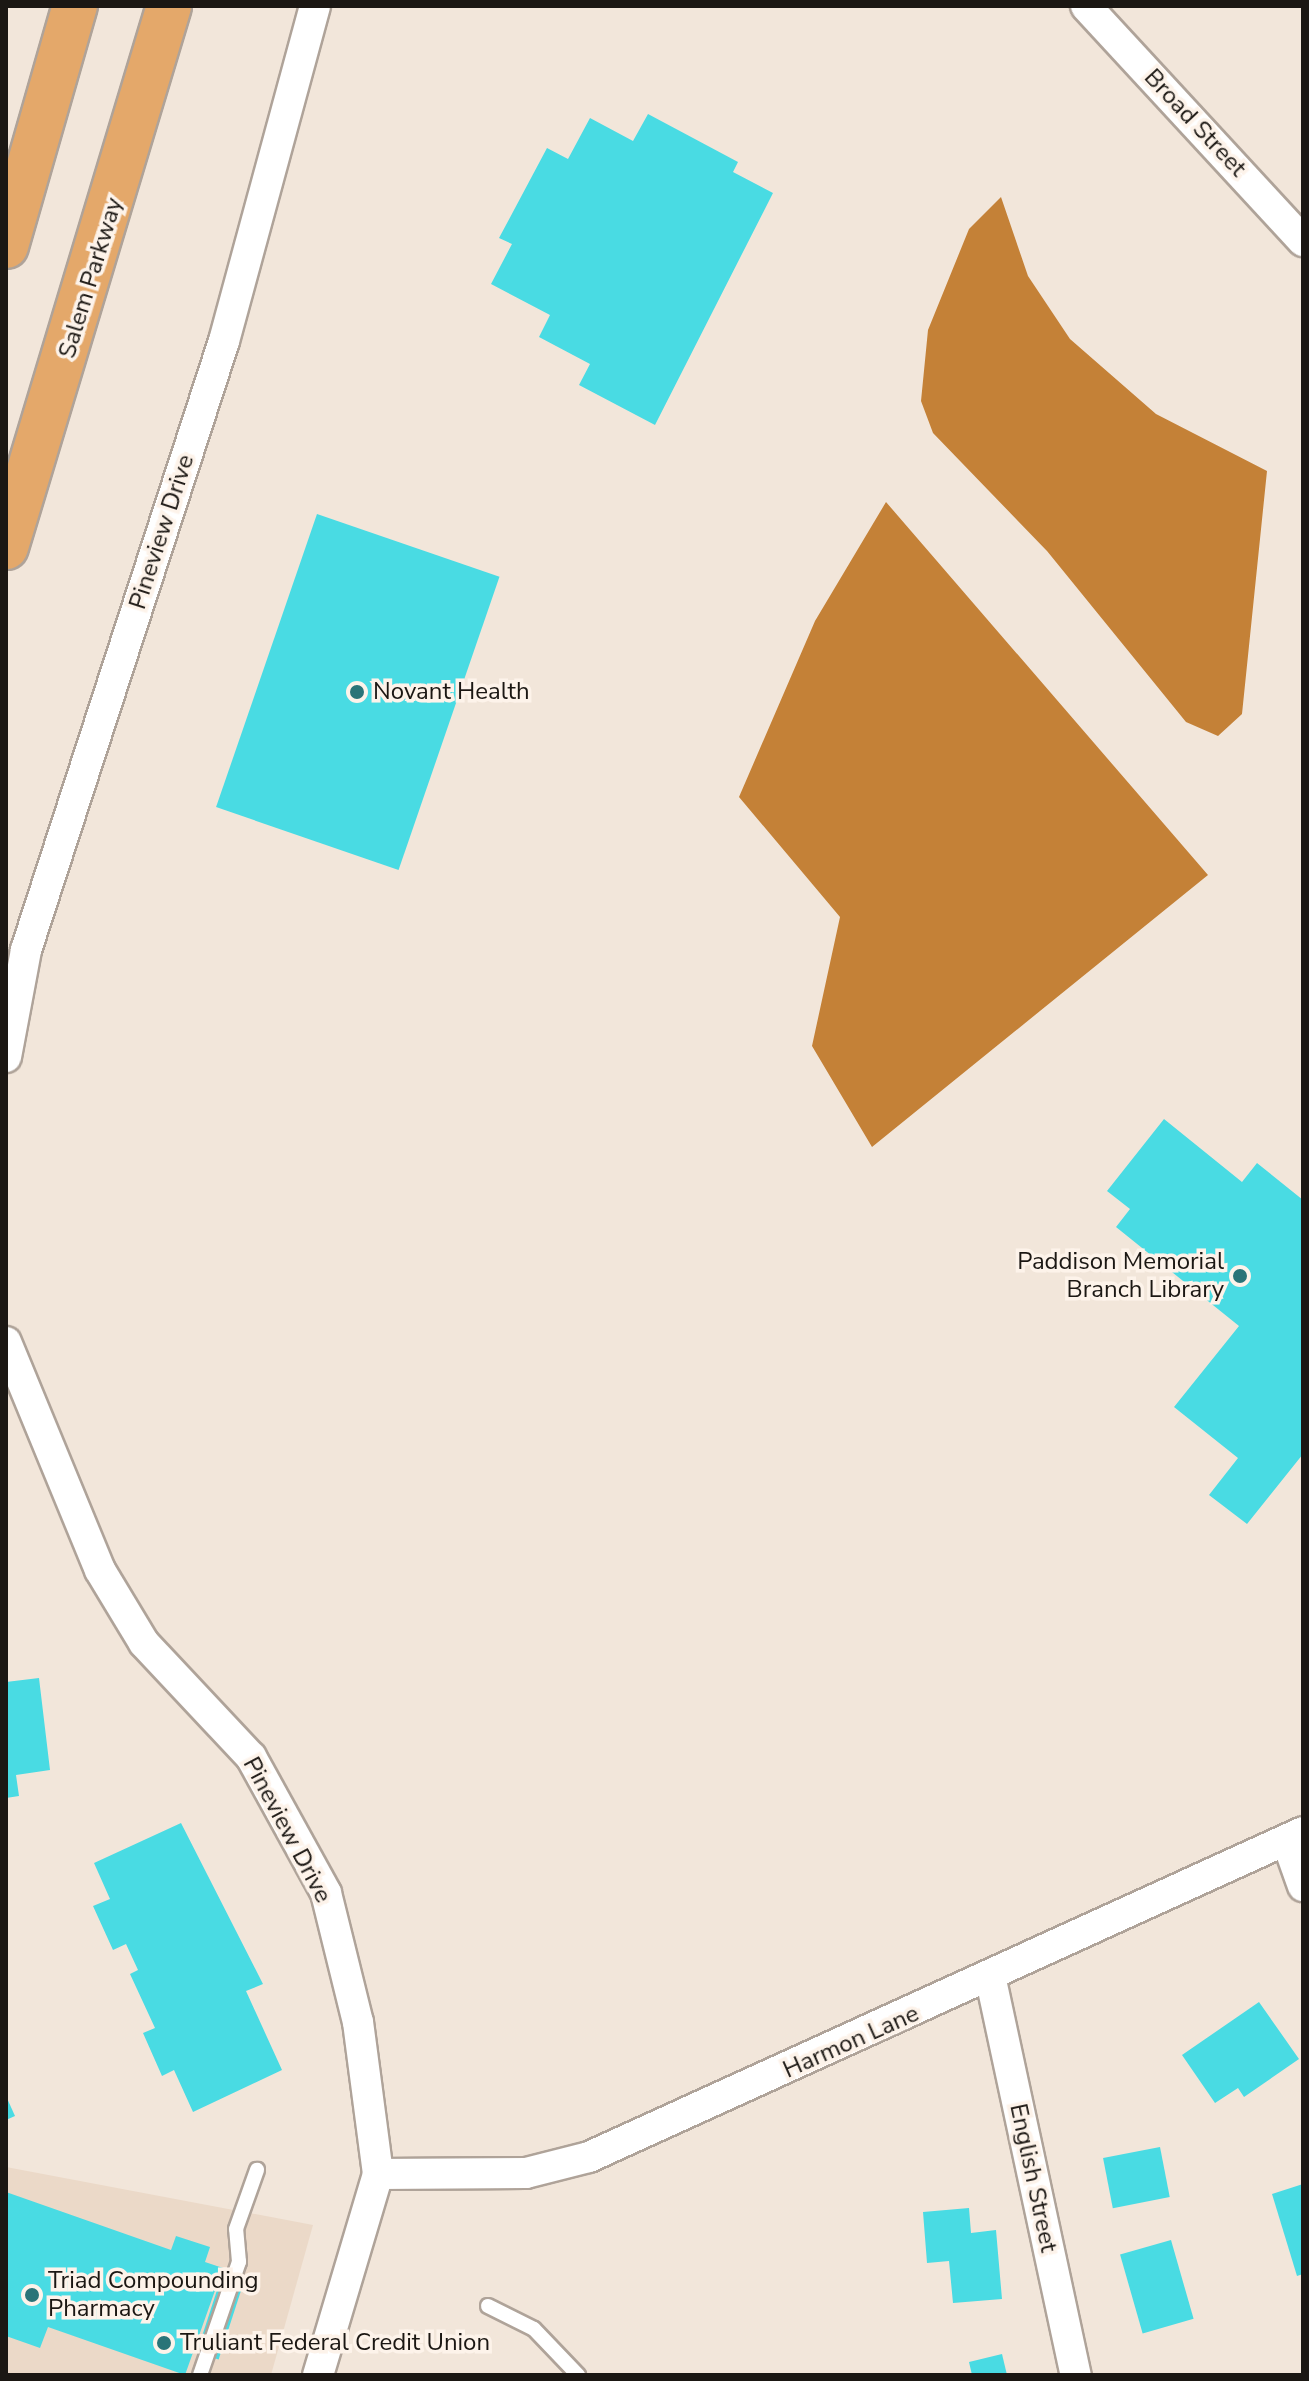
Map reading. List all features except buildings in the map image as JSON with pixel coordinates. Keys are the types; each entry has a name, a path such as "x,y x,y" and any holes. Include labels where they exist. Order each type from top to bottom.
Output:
{"highway":[{"path":"6,246 75,6"},
{"name":"Salem Parkway","path":"6,547 169,6"}],"street":[{"name":"Pineview Drive","path":"6,1057 26,950 224,341 315,6"},
{"name":"Broad Street","path":"1086,6 1303,241"},
{"name":"Pineview Drive","path":"6,1342 100,1570 144,1643 251,1757 326,1893 358,2022 378,2174 318,2375"},
{"name":"Harmon Lane","path":"378,2174 526,2173 589,2157 991,1980 1295,1837"},
{"path":"1295,1837 1303,1886"},
{"name":"English Street","path":"991,1980 1076,2375"}],"lane":[{"path":"200,2375 239,2262 236,2229 257,2170"},
{"path":"488,2306 534,2329 578,2375"}],"shaded area":[{"path":"1001,197 1028,276 1070,339 1156,414 1267,471 1242,714 1218,736 1186,722 1047,551 933,433 921,401 928,330 969,229"},
{"path":"886,502 1208,875 872,1147 812,1046 840,917 739,797 815,621"},
{"path":"6,2167 313,2225 271,2375 6,2375"}],"place":[{"name":"Novant Health","path":"357,692"},
{"name":"Paddison Memorial Branch Library","path":"1240,1276"},
{"name":"Triad Compounding Pharmacy","path":"32,2295"},
{"name":"Truliant Federal Credit Union","path":"164,2343"}]}
